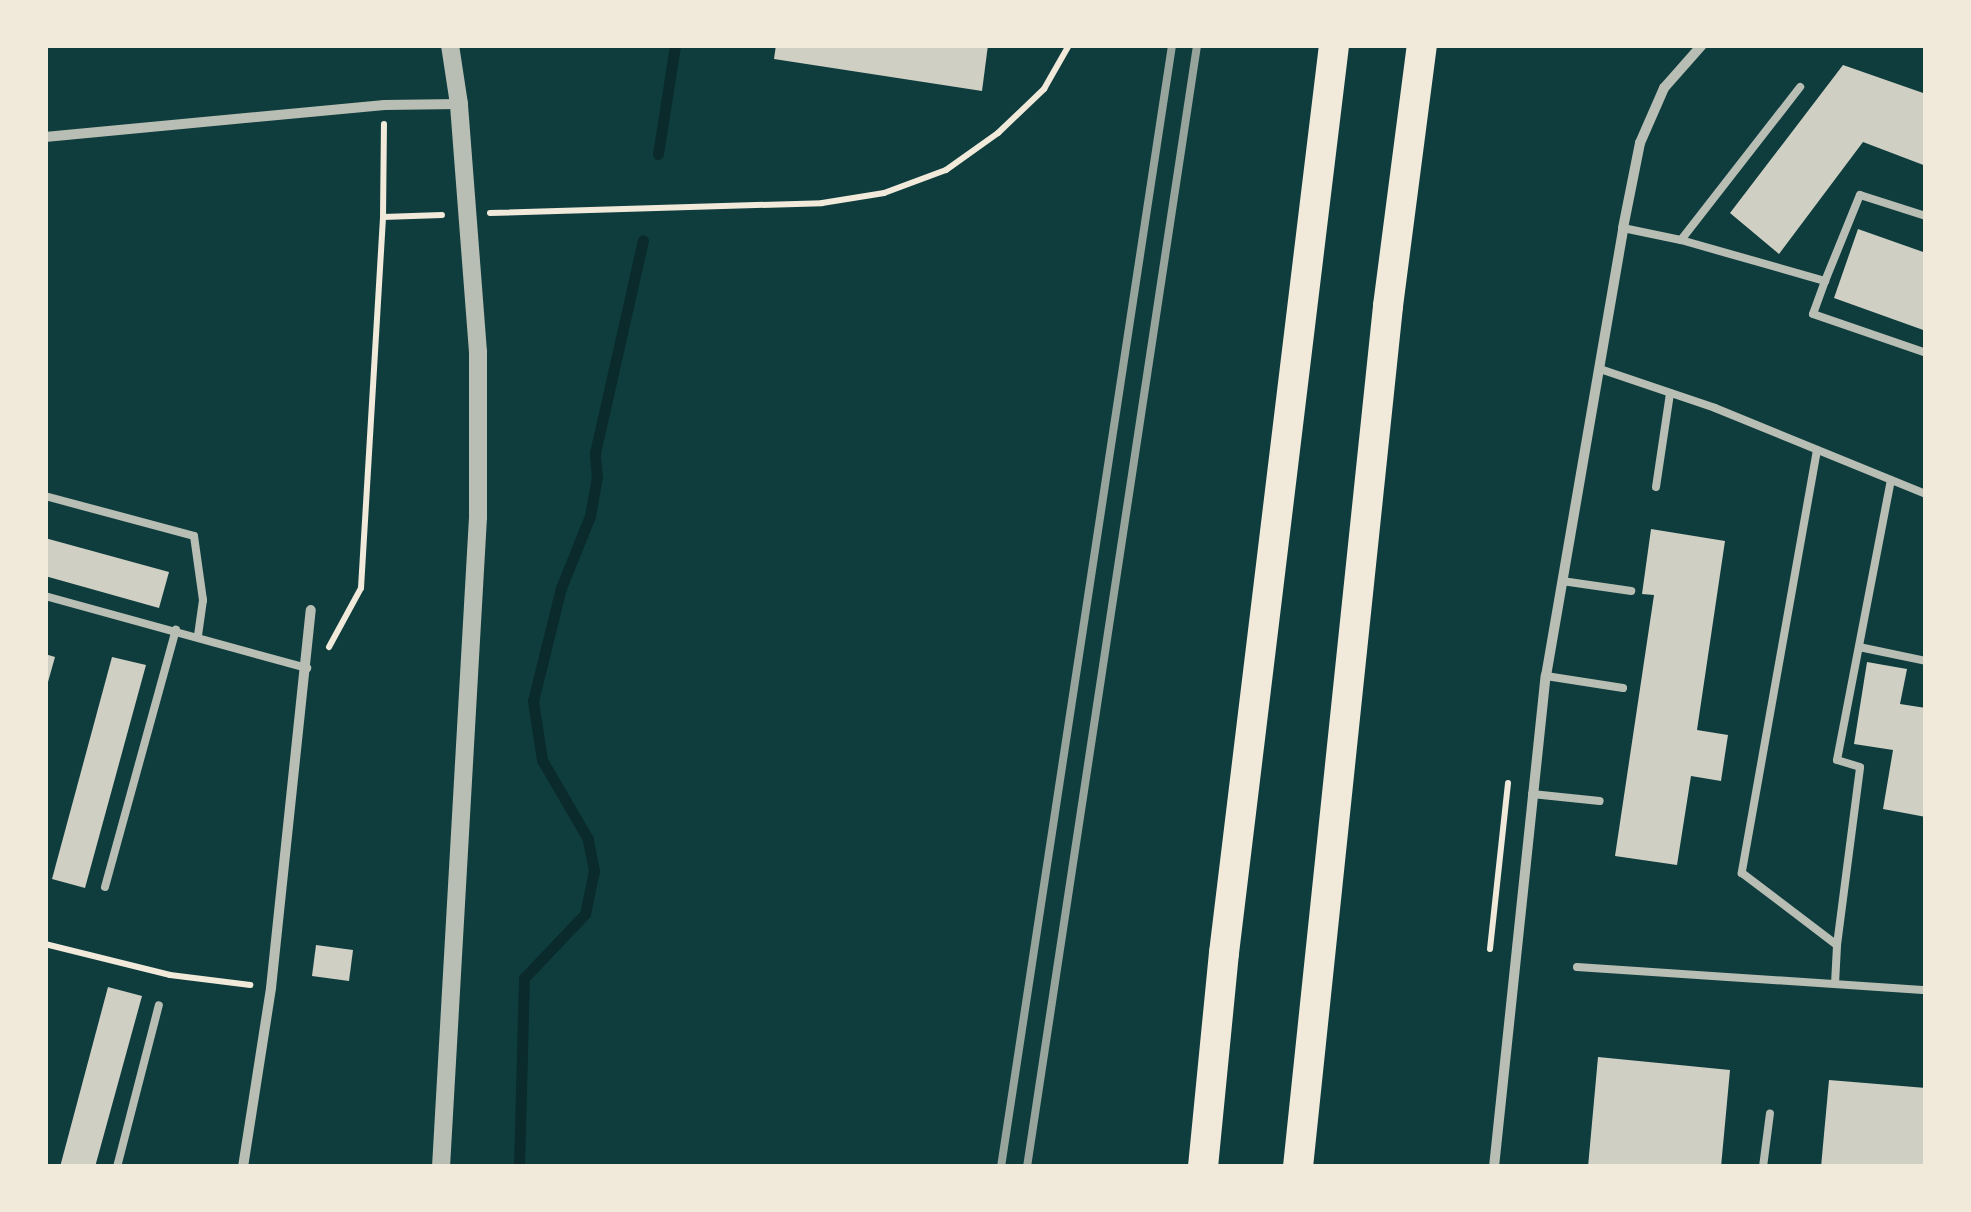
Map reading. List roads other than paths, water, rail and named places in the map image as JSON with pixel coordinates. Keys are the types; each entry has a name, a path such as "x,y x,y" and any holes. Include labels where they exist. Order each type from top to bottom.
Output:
{"highway":[{"path":"1203,1167 1228,914 1334,45"},
{"path":"1298,1167 1388,306 1422,45"}],"street":[{"path":"441,1167 478,517 478,352 459,104 450,45"},
{"path":"1494,1167 1546,676 1623,228 1640,143 1664,88 1697,46"},
{"path":"45,137 384,105 459,104"},
{"path":"244,1167 271,988 311,610"}],"lane":[{"path":"1681,240 1800,87"},
{"path":"1926,216 1860,195 1813,314 1926,353"},
{"path":"1623,228 1681,240 1825,281"},
{"path":"1600,369 1926,494"},
{"path":"1656,487 1670,393"},
{"path":"1817,450 1742,872 1837,946"},
{"path":"1835,984 1860,766 1838,760 1891,480"},
{"path":"45,496 194,536 204,600 198,636"},
{"path":"1562,581 1630,591"},
{"path":"45,596 306,668"},
{"path":"106,886 176,630"},
{"path":"1859,646 1926,662"},
{"path":"1546,676 1624,688"},
{"path":"1532,794 1600,800"},
{"path":"1577,967 1926,990"},
{"path":"117,1167 159,1005"},
{"path":"1764,1167 1770,1113"}],"waterway":[{"path":"658,154 675,45"},
{"path":"519,1167 524,978 585,914 594,871 588,839 542,760 533,701 561,588 590,516 597,478 595,453 643,240"}],"railway":[{"path":"1001,1167 1172,45"},
{"path":"1027,1167 1197,45"}]}
